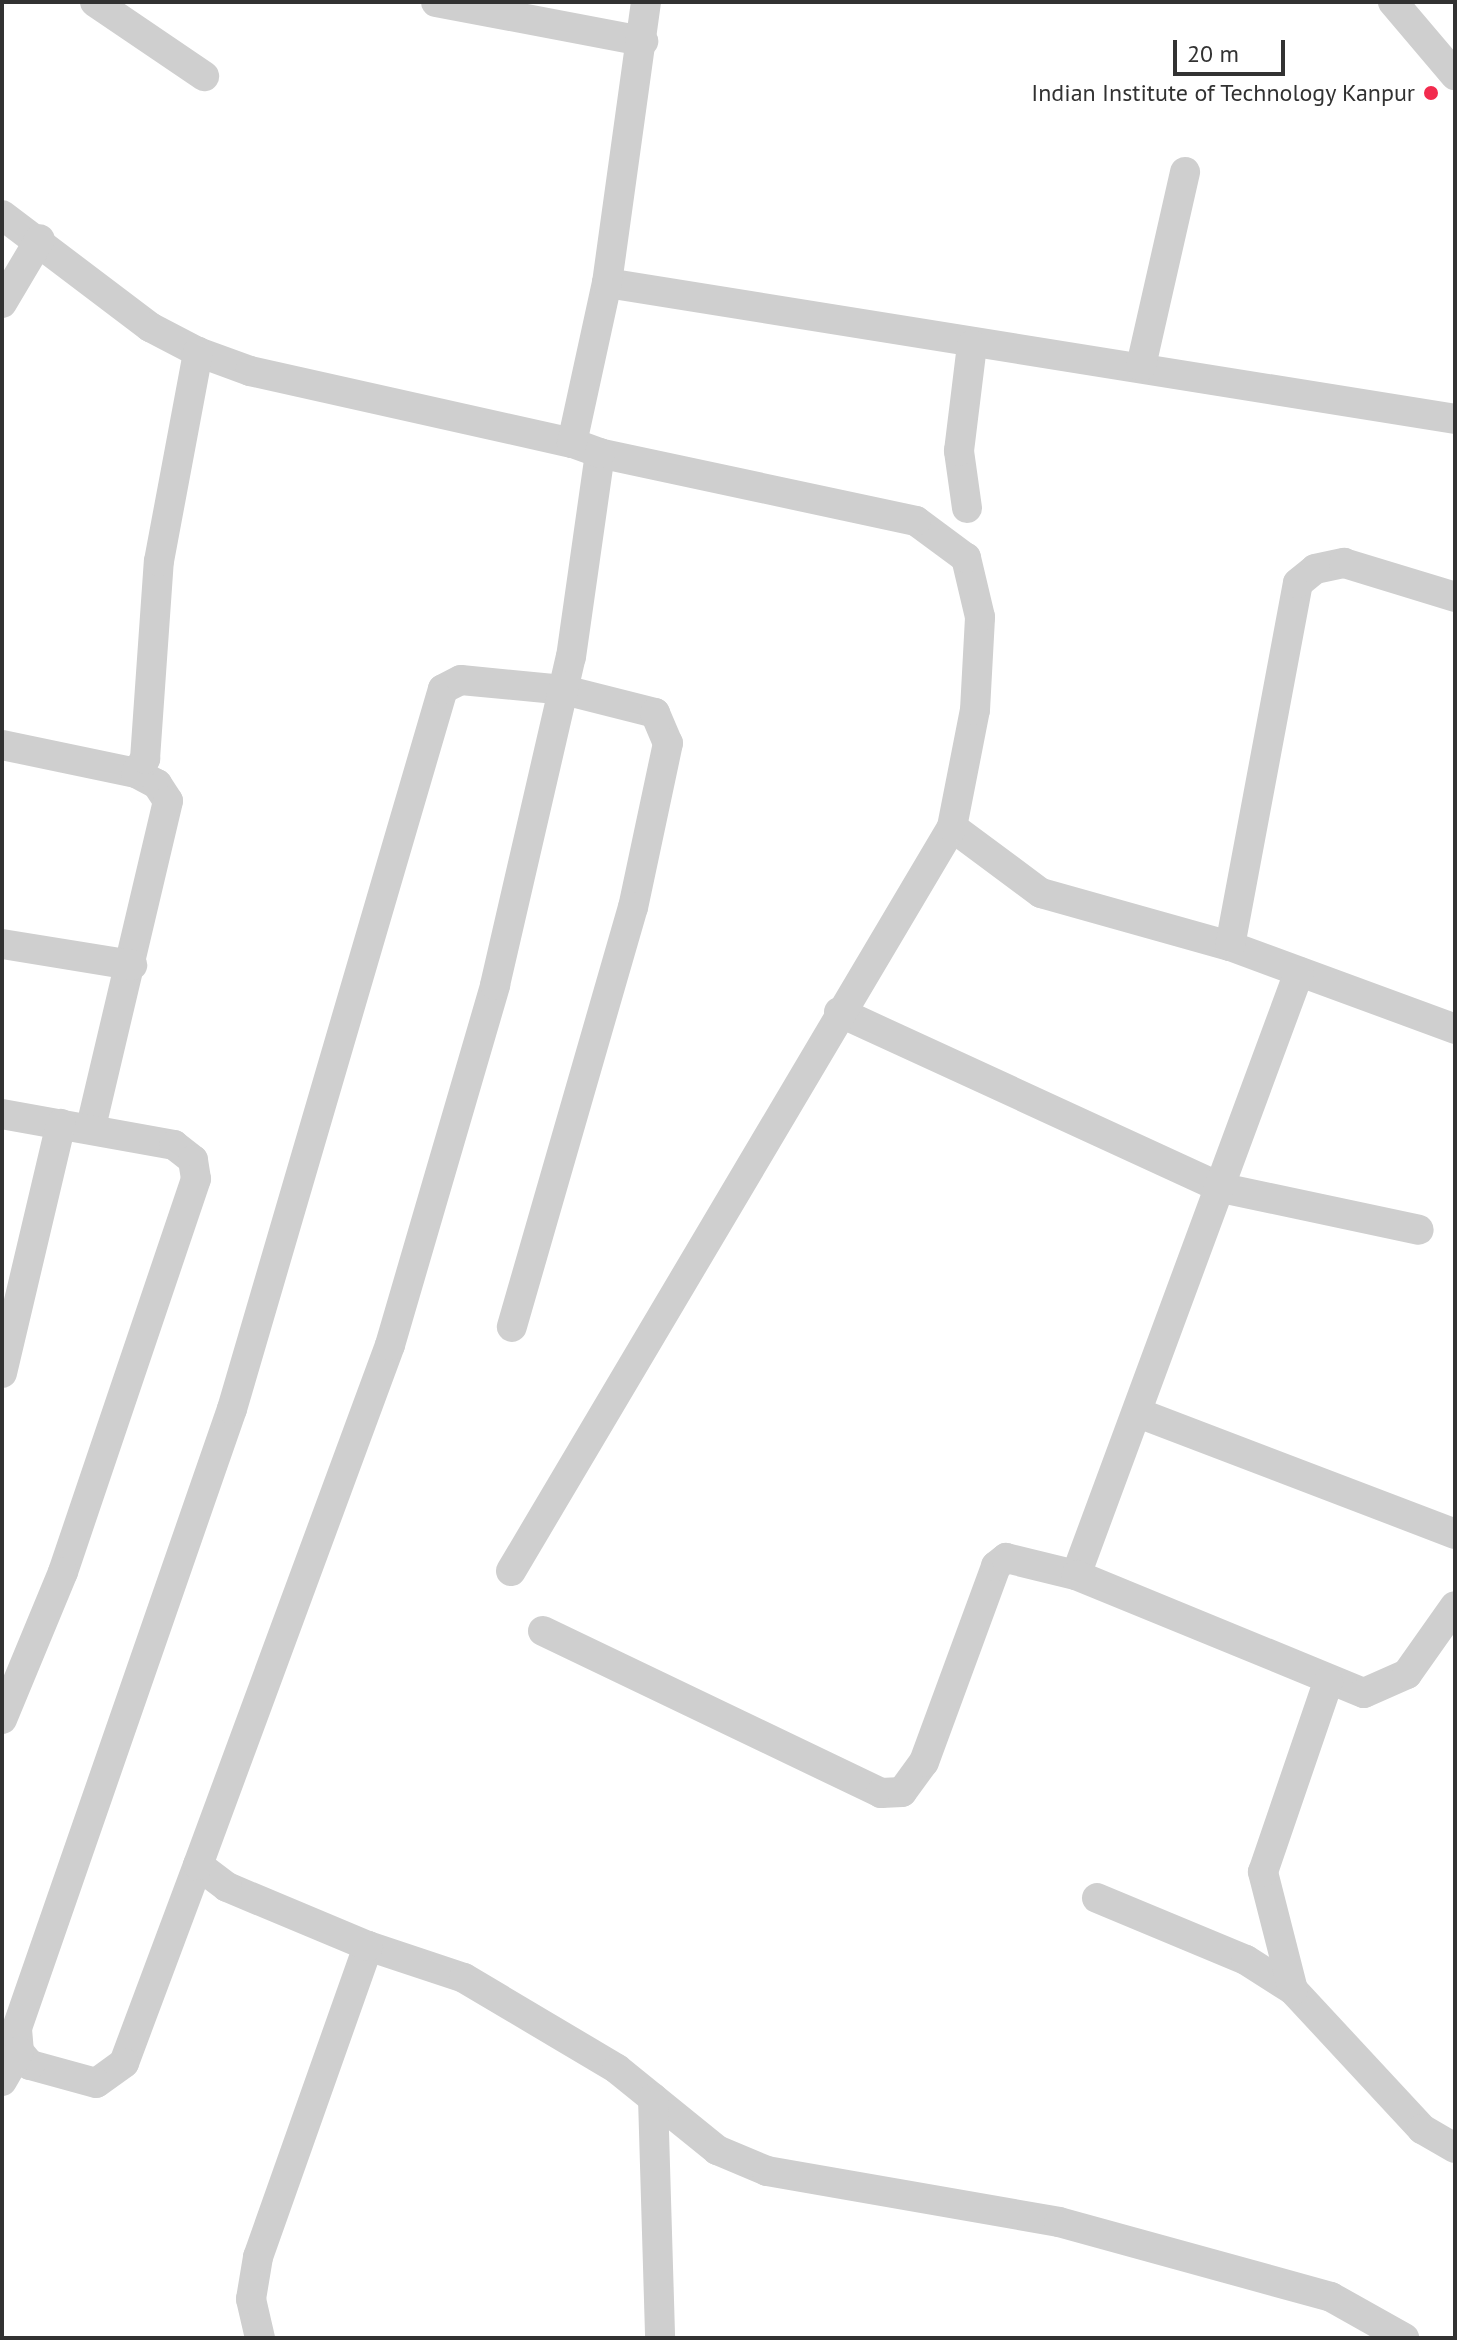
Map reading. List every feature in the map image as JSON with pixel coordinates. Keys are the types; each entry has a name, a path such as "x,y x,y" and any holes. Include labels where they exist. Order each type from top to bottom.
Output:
{"street":[{"path":"95,2 204,76"},
{"path":"436,2 643,41"},
{"path":"19,2052 30,2065 96,2083 124,2063 390,1345 495,985 564,690 586,448 646,2"},
{"path":"1393,2 1455,75"},
{"path":"1141,366 1185,172"},
{"path":"2,215 40,239 150,327 198,352 250,371 916,521 966,558 980,617 975,710 952,827 839,1012 511,1571"},
{"path":"2,303 40,239"},
{"path":"607,283 972,345 1141,366 1455,419"},
{"path":"967,508 959,451 972,345"},
{"path":"136,773 145,759 159,561 198,352"},
{"path":"1230,946 1298,583 1315,569 1344,563 1455,597"},
{"path":"2,2081 19,2052 17,2028 232,1409 443,689 469,679 564,690 655,713 668,743 633,907 512,1327"},
{"path":"2,745 136,773 157,784 168,801 132,965 11,1300 2,1373"},
{"path":"952,827 1041,893 1230,946 1455,1029"},
{"path":"2,944 132,965"},
{"path":"1076,1575 1141,1414 1299,972"},
{"path":"839,1012 1222,1188 1419,1230"},
{"path":"2,1114 76,1126 185,1150 196,1179 63,1572 12,1667 2,1719"},
{"path":"1141,1414 1455,1534"},
{"path":"543,1631 881,1793 902,1792 924,1762 996,1566 1019,1556 1076,1575 1328,1682 1364,1693 1407,1674 1455,1606"},
{"path":"1293,1990 1263,1872 1328,1682"},
{"path":"198,1865 227,1887 368,1946 464,1978 653,2098 717,2150 767,2171 1059,2222 1331,2297 1404,2338"},
{"path":"1097,1898 1246,1960 1293,1990 1422,2129 1455,2148"},
{"path":"260,2338 251,2299 258,2257 368,1946"},
{"path":"653,2098 660,2338"}],"place":[{"name":"Indian Institute of Technology Kanpur","path":"1431,93"}]}
